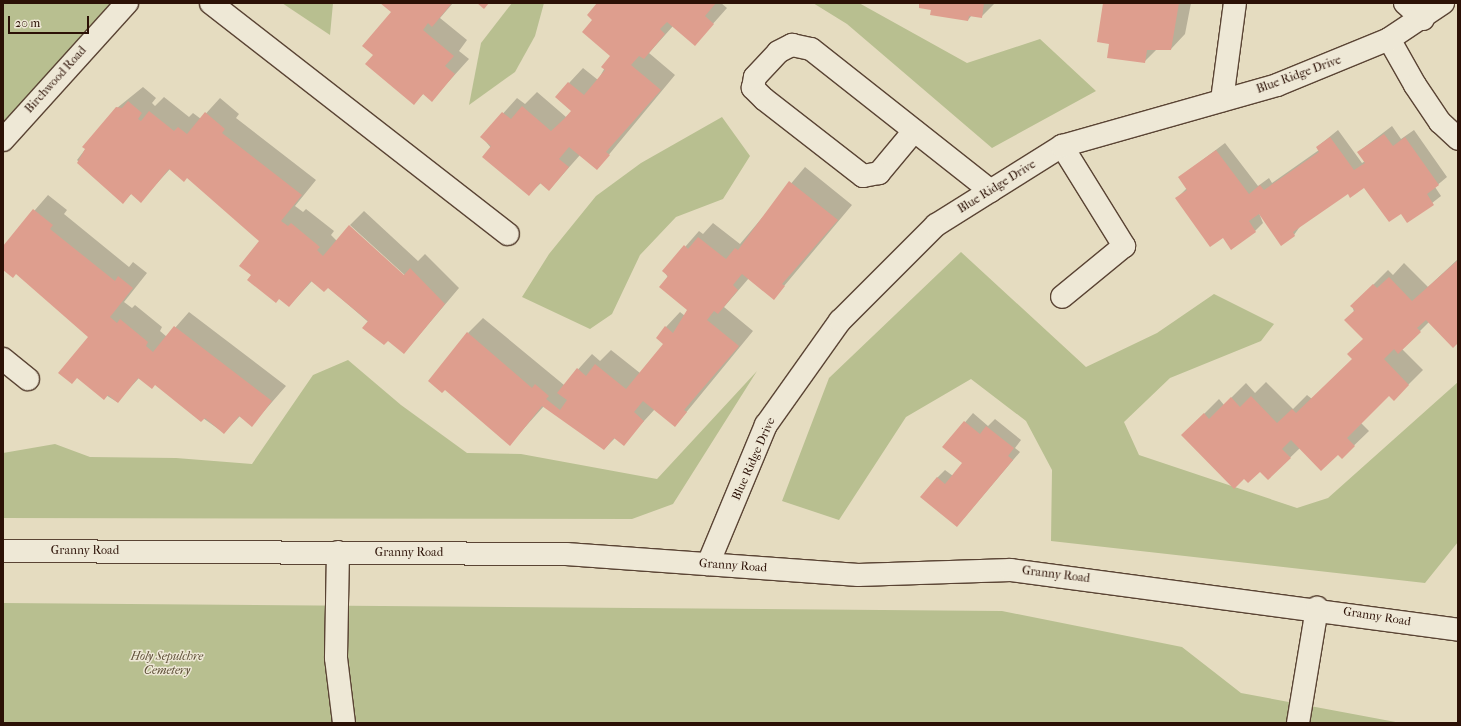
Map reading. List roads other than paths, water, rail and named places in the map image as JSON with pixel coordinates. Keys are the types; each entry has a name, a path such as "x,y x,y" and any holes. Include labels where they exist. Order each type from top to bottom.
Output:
{"street":[{"name":"Birchwood Road","path":"3,140 127,3"},
{"path":"211,3 508,234"},
{"path":"1222,100 1235,3"},
{"path":"1405,3 1423,20"},
{"name":"Blue Ridge Drive","path":"708,564 766,425 840,321 936,225 1062,146 1276,85 1389,39 1423,20 1443,3"},
{"path":"1389,39 1414,85 1440,122 1458,139"},
{"path":"914,131 879,173 863,176 764,99 753,88 755,77 778,52 792,45 811,48 991,191"},
{"path":"1062,146 1124,246 1062,297"},
{"path":"3,359 28,379"},
{"name":"Granny Road","path":"3,551 566,554 858,575 1011,570 1317,608 1458,630"},
{"path":"338,552 336,658 344,723"},
{"path":"1298,723 1317,608"}],"park label":[{"name":"Holy Sepulchre Cemetery","path":"167,664"}]}
